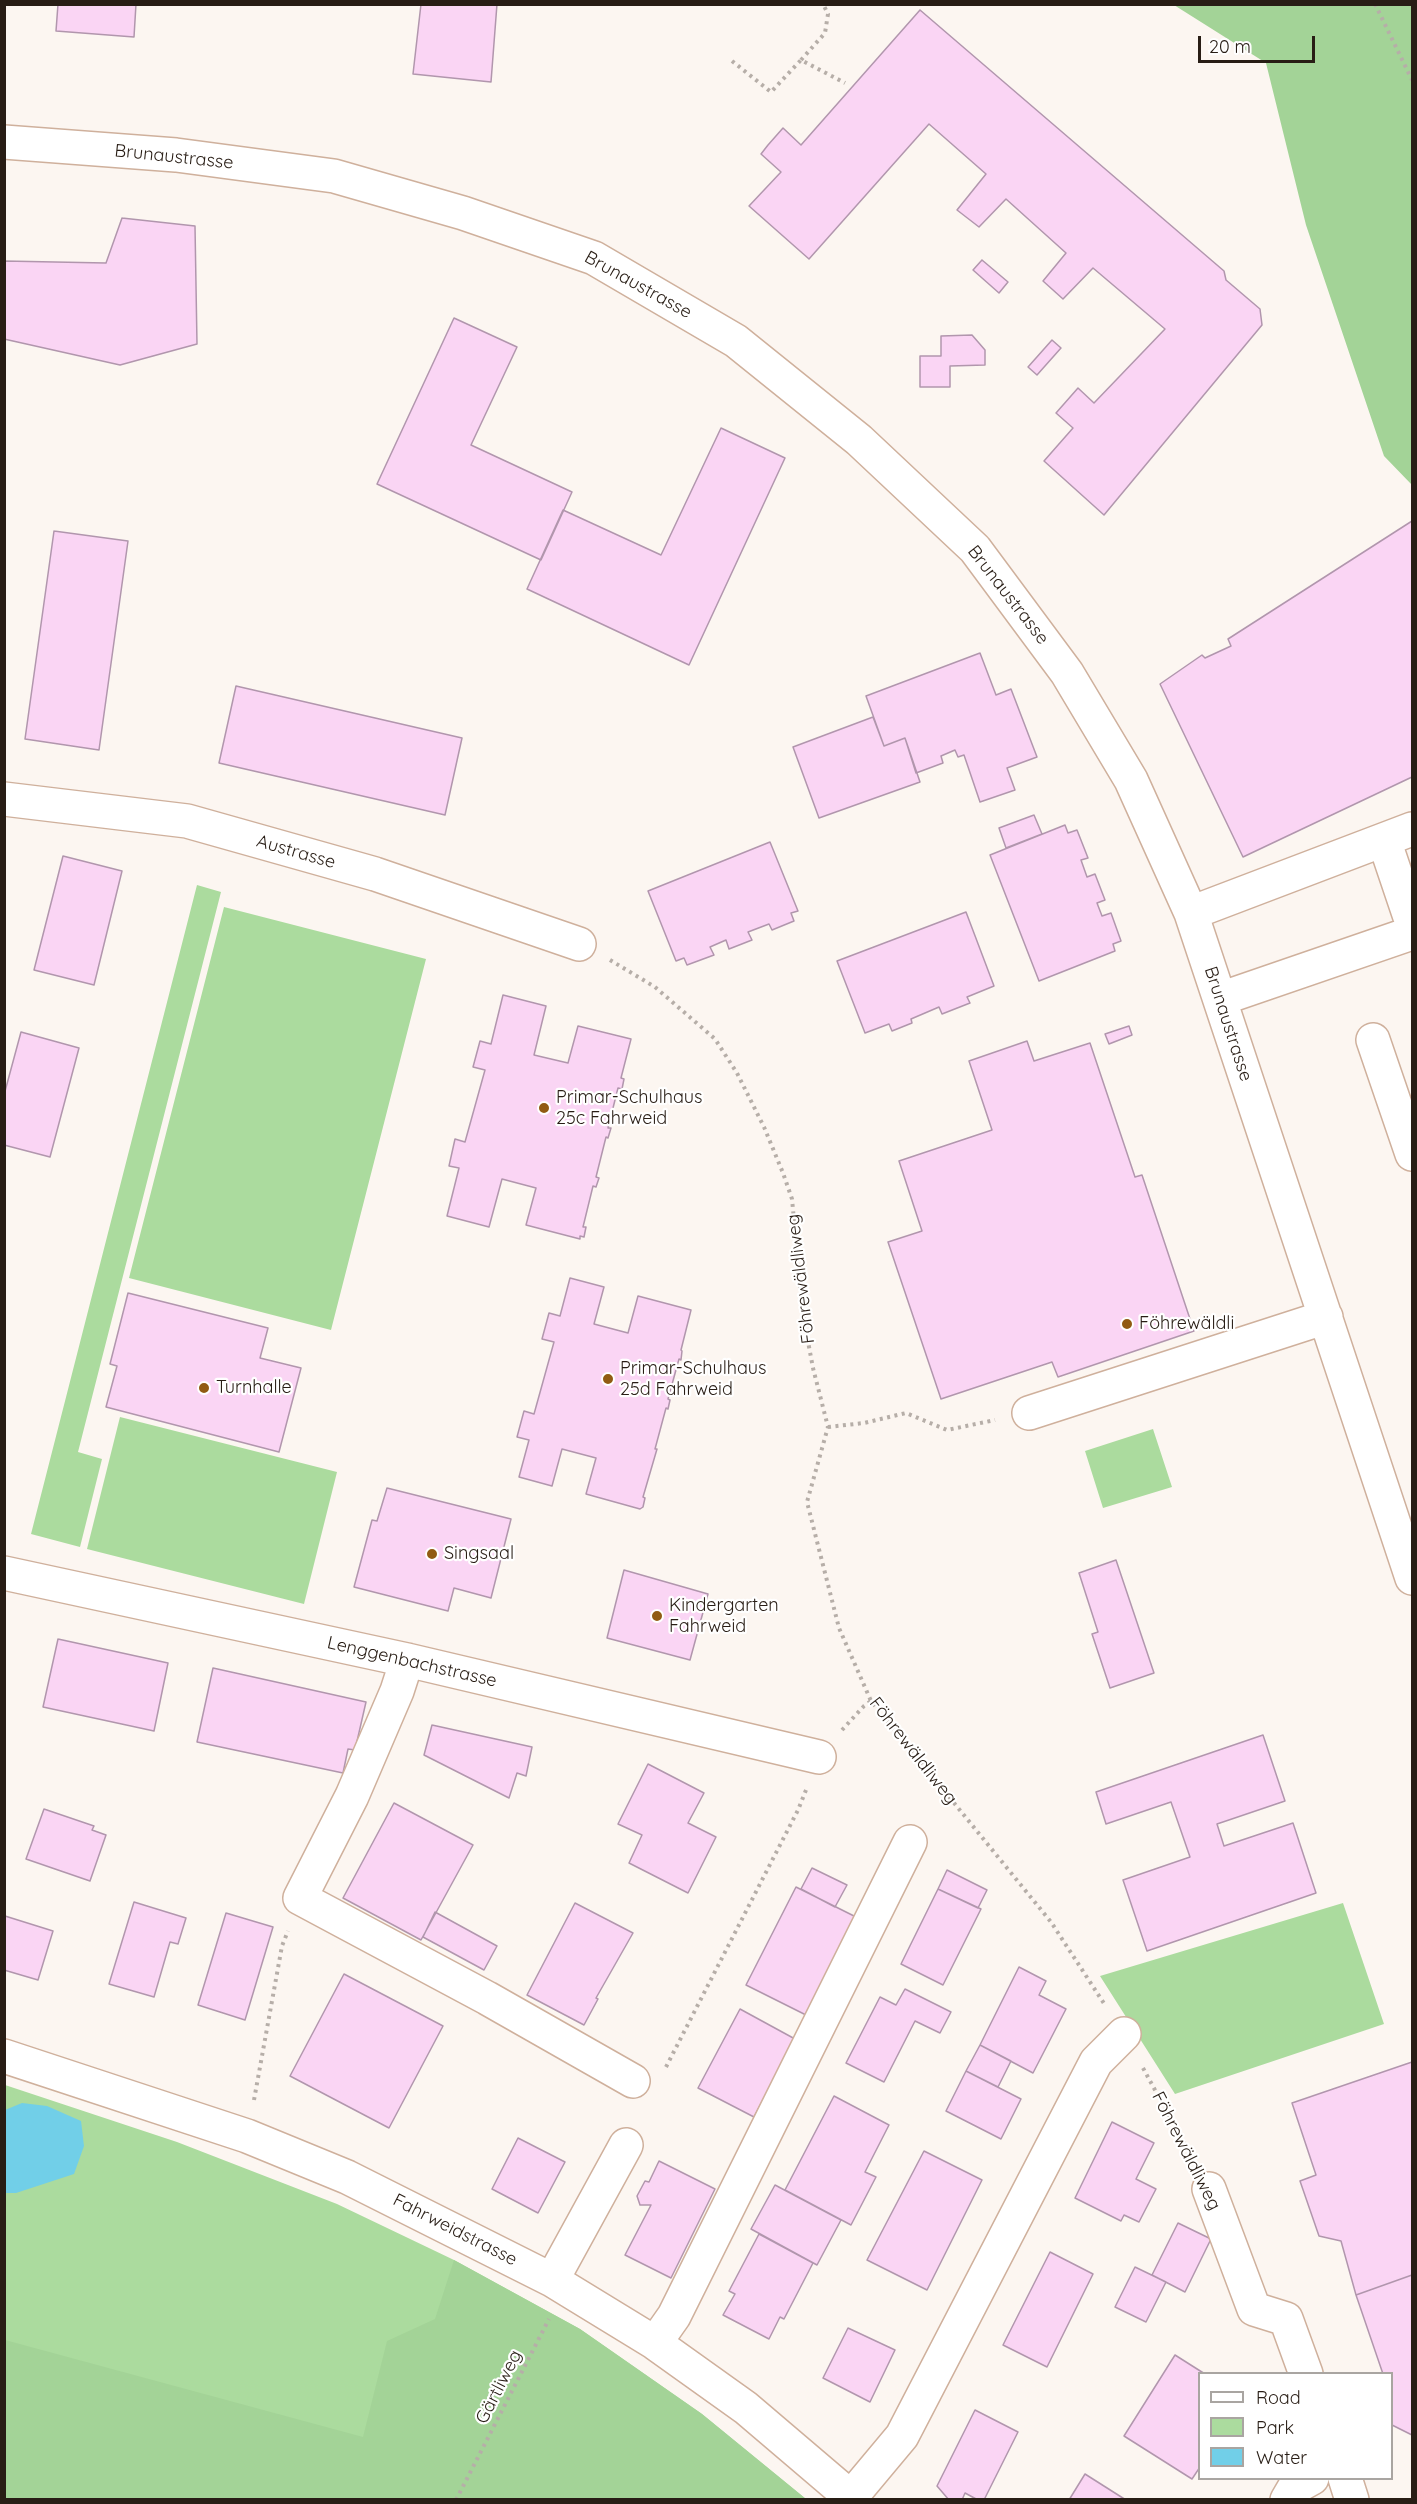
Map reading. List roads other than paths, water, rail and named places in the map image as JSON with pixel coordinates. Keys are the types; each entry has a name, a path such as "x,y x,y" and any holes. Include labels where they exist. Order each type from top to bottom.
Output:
{"street":[{"name":"Brunaustrasse","path":"4,142 176,155 334,176 463,213 594,258 736,341 859,440 975,549 1066,673 1131,780 1191,913 1396,1535 1413,1578"},
{"name":"Austrasse","path":"4,799 187,821 375,874 579,944"},
{"path":"1191,913 1398,834 1413,923"},
{"path":"1220,999 1413,933"},
{"path":"1373,1040 1413,1154"},
{"path":"1029,1413 1326,1317"},
{"name":"Lenggenbachstrasse","path":"4,1573 406,1660 819,1757"},
{"path":"406,1660 397,1691 352,1796 300,1898 487,1998 633,2081"},
{"path":"655,2343 674,2316 910,1842"},
{"path":"853,2498 902,2436 1096,2062 1124,2034"},
{"name":"Fahrweidstrasse","path":"4,2056 247,2136 347,2177 559,2283 655,2343 746,2408 853,2498"},
{"path":"559,2283 626,2145"},
{"name":"Föhrewäldliweg","path":"1209,2188 1254,2309 1286,2319 1306,2372"},
{"path":"1287,2499 1294,2487 1308,2480"},
{"path":"1346,2480 1352,2499"}],"water":[{"path":"22,2103 47,2106 81,2121 84,2146 74,2174 16,2193 5,2193 5,2110"}],"place":[{"name":"Primar-Schulhaus 25c Fahrweid","path":"544,1108"},
{"name":"Föhrewäldli","path":"1127,1324"},
{"name":"Primar-Schulhaus 25d Fahrweid","path":"608,1379"},
{"name":"Turnhalle","path":"204,1388"},
{"name":"Singsaal","path":"432,1554"},
{"name":"Kindergarten Fahrweid","path":"657,1616"}]}
